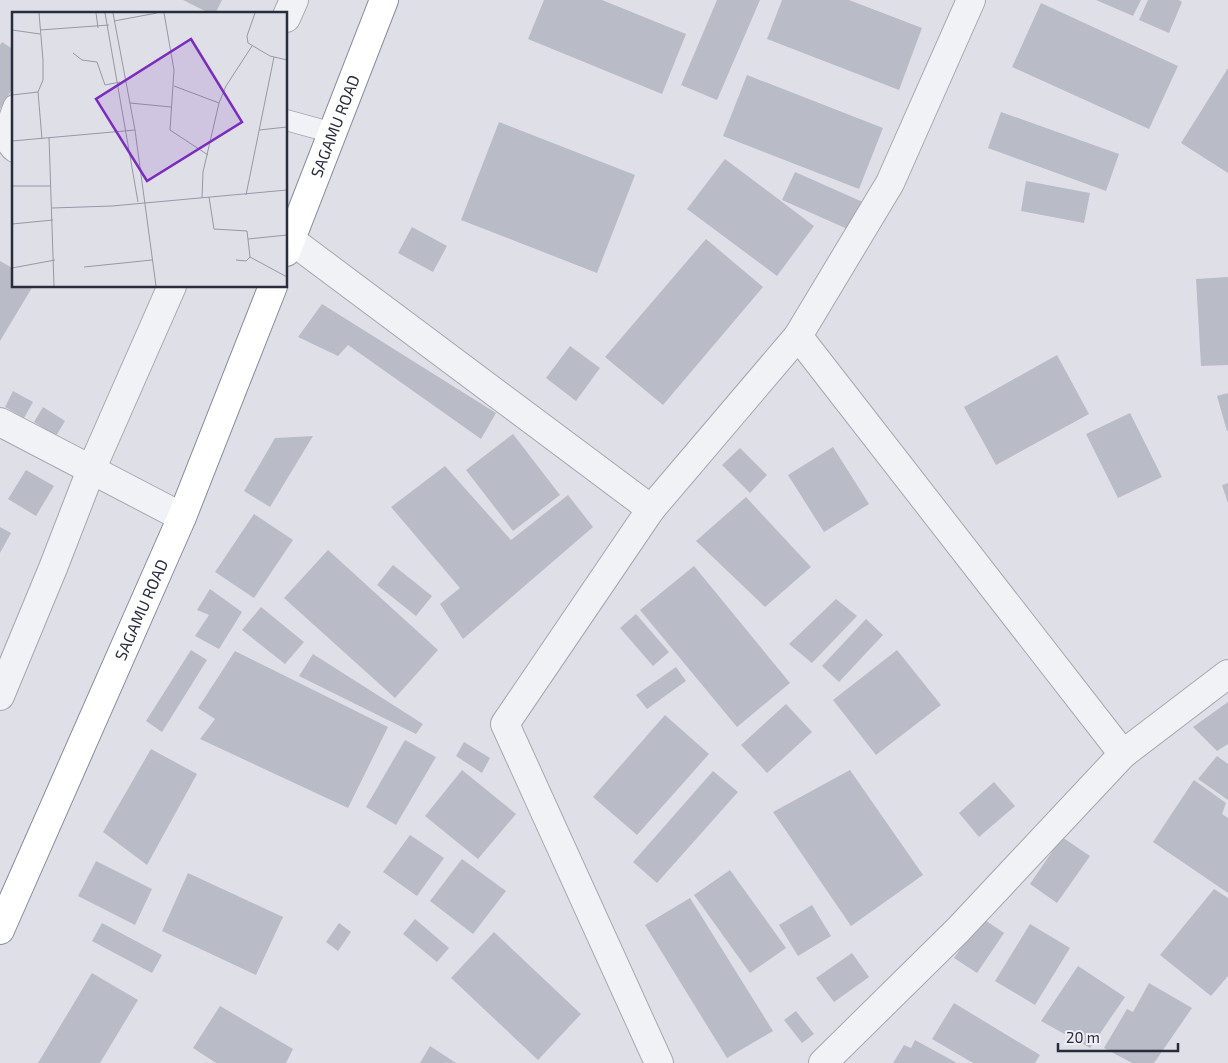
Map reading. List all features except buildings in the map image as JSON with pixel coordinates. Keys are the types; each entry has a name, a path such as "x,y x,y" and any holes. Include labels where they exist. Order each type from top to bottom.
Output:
{"highway":[{"name":"SAGAMU ROAD","path":"288,244 384,0"},
{"name":"SAGAMU ROAD","path":"0,930 182,517 272,288"}],"street":[{"path":"288,14 294,0"},
{"path":"659,1063 505,724 651,509 798,336 890,183 970,0"},
{"path":"288,244 651,509"},
{"path":"0,696 91,470 171,288"},
{"path":"798,336 1123,754"},
{"path":"0,422 182,517"},
{"path":"822,1063 958,930 1123,754 1228,674"}],"lane":[{"path":"12,110 7,120 3,138 9,150 12,151"},
{"path":"288,121 333,133"}]}
